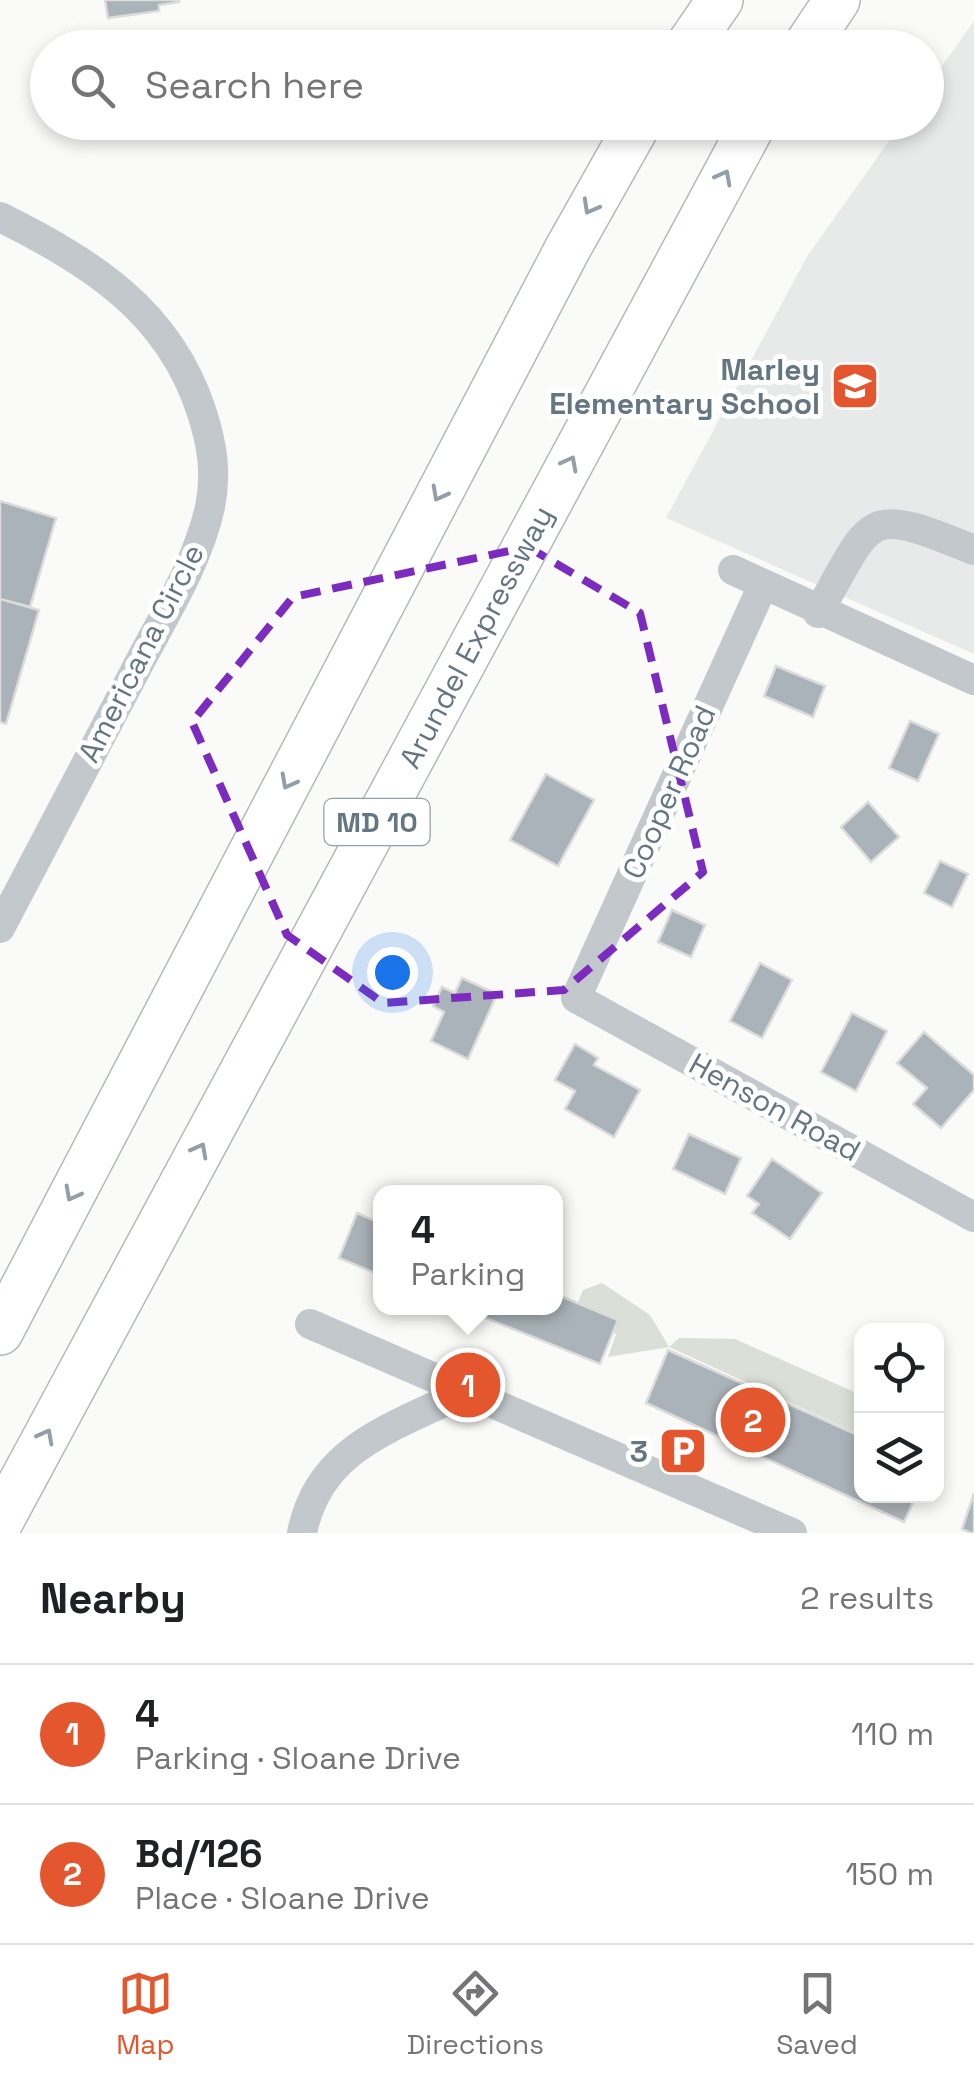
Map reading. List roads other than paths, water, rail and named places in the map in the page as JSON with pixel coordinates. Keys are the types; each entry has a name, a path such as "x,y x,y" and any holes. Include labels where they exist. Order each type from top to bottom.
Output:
{"highway":[{"path":"699,30 720,0"},
{"path":"817,30 837,0"},
{"name":"MD 10","path":"0,1332 568,248 630,140"},
{"name":"Arundel Expressway","path":"0,1522 744,140"}],"street":[{"name":"Americana Circle","path":"0,217 113,282 156,323 198,398 208,429 214,478 209,510 184,576 0,928"},
{"path":"818,613 861,537 876,526 894,520 974,550"},
{"path":"733,570 818,613 974,680"},
{"name":"Cooper Road","path":"576,998 763,586"},
{"name":"Henson Road","path":"576,998 974,1217"},
{"path":"310,1324 792,1533"},
{"path":"302,1533 322,1479 350,1449 463,1393"}],"place":[{"name":"Marley Elementary School","path":"855,386"},
{"name":"4","path":"468,1385"},
{"name":"Bd/126","path":"753,1420"},
{"name":"3","path":"683,1451"}]}
